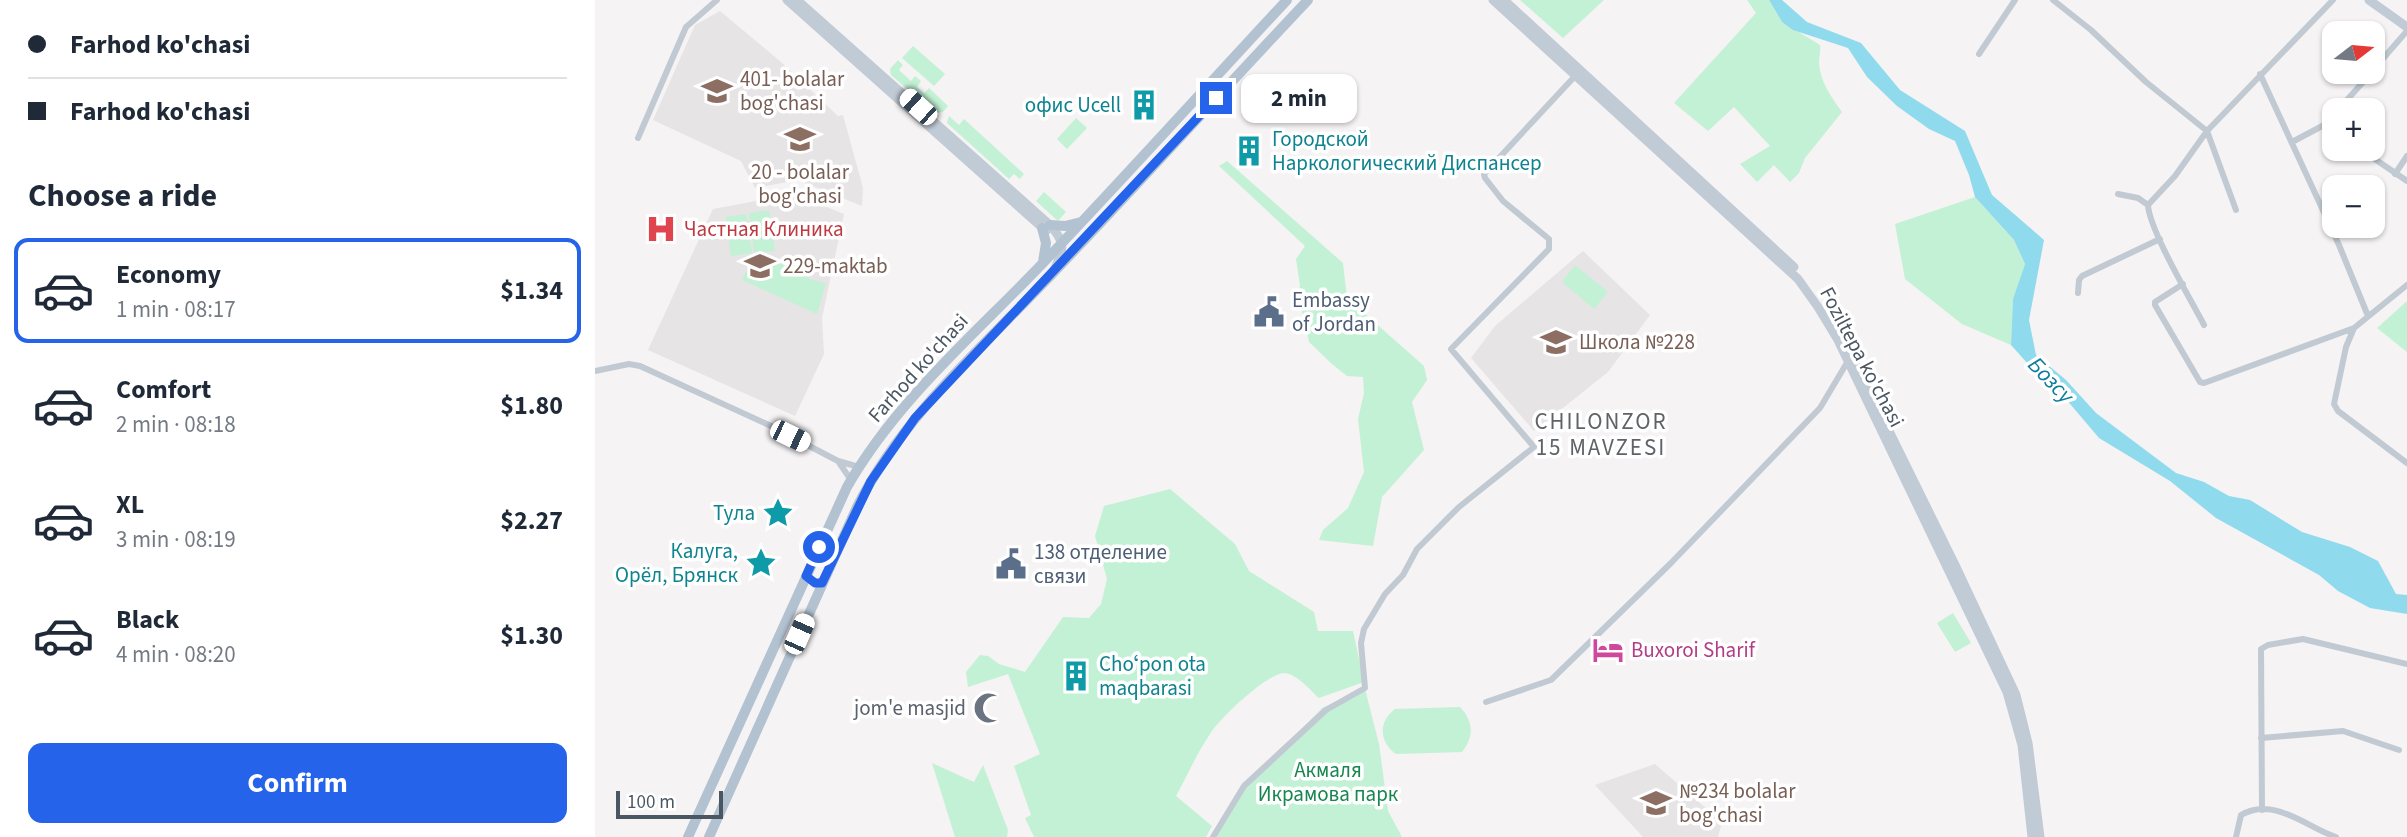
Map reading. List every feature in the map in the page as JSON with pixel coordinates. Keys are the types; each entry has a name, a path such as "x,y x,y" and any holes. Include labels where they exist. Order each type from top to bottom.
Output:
{"main road":[{"path":"787,0 1046,226 1081,222"},
{"path":"797,0 1062,242 1063,248 1054,273"},
{"name":"Farhod ko'chasi","path":"688,837 794,601 859,467 908,402 1043,263 1287,0"},
{"name":"Farhod ko'chasi","path":"709,837 863,495 901,437 927,405 1308,0"},
{"name":"Foziltepa ko'chasi","path":"1493,0 1798,279 1818,307 1851,359 2007,692 2022,744 2032,837"},
{"name":"Foziltepa ko'chasi","path":"1504,0 1802,274 1823,304 1961,578 2016,695 2028,743 2040,837"},
{"path":"2369,0 2407,29"},
{"path":"1043,263 1046,226"},
{"path":"1062,242 1086,239"},
{"path":"806,576 813,583 822,583"},
{"path":"794,601 804,601 810,609"}],"street":[{"path":"638,138 686,27 717,0"},
{"path":"1979,54 2015,0"},
{"path":"2053,0 2091,30 2146,82 2207,131 2236,210"},
{"path":"2204,325 2160,239 2148,213 2148,205 2175,176 2207,131 2333,0"},
{"path":"2385,55 2407,29"},
{"path":"2260,74 2293,142 2368,316"},
{"path":"1213,837 1244,786 1326,710 1365,688 1361,643 1364,629 1385,594 1403,575 1417,549 1459,506 1534,447 1451,349 1549,249 1549,239 1503,201 1484,174 1576,75"},
{"path":"2348,98 2361,84"},
{"path":"2293,142 2322,126"},
{"path":"2395,174 2407,156"},
{"path":"2377,161 2407,181"},
{"path":"2118,194 2138,198 2148,205"},
{"path":"2078,293 2082,276 2160,239"},
{"path":"2183,284 2155,302 2155,305 2200,382 2204,383 2354,328 2407,285"},
{"path":"2354,328 2346,347 2334,404 2338,411 2407,463"},
{"path":"1486,702 1537,687 1556,676 1671,563 1820,408 1851,359"},
{"path":"595,371 629,364 656,372 838,461 859,467"},
{"path":"838,461 852,480"},
{"path":"2262,810 2261,649 2264,646 2303,639 2407,664"},
{"path":"2261,738 2343,732 2399,750"},
{"path":"2236,837 2241,815 2262,810 2284,811 2336,837"}],"shaded area":[{"path":"720,11 781,62 838,116 843,115 863,188 862,206 798,180 755,188 741,161 653,120 695,25"},
{"name":"229-maktab","path":"794,194 844,214 822,318 824,354 795,416 648,350 713,209"},
{"name":"Школа №228","path":"1583,251 1650,315 1608,372 1534,431 1471,358 1495,326"},
{"name":"№234 bolalar bog'chasi","path":"1655,764 1722,822 1718,837 1643,837 1595,785"}],"green space":[{"path":"1520,0 1604,0 1563,38"},
{"path":"1747,0 1769,0 1782,22 1820,45 1819,63 1822,77 1842,112 1805,158 1799,173 1790,182 1774,165 1757,182 1740,164 1770,146 1734,107 1708,131 1674,103 1756,13"},
{"path":"913,46 945,74 934,86 902,58"},
{"path":"898,60 903,65 899,70 911,81 915,76 921,81 917,87 924,93 929,88 948,106 943,112 935,113 891,75 890,69"},
{"path":"949,116 959,125 964,119 1024,174 1020,179 1014,174 1009,179 947,123"},
{"path":"1076,118 1087,128 1067,149 1057,139"},
{"path":"1227,161 1343,263 1347,298 1424,366 1427,380 1412,402 1424,450 1382,497 1373,546 1319,540 1323,530 1348,508 1364,472 1358,419 1364,393 1363,377 1347,376 1309,342 1298,294 1300,286 1296,259 1305,246 1219,166"},
{"path":"1044,192 1066,212 1058,221 1036,201"},
{"path":"1975,197 2014,240 2025,264 2013,300 2011,345 1962,324 1905,279 1895,224"},
{"path":"769,210 775,251 754,253 749,213"},
{"path":"746,214 752,253 731,256 726,217"},
{"path":"811,258 809,279 826,283 817,314 742,280 746,271"},
{"path":"1575,265 1608,292 1594,309 1562,282"},
{"path":"2407,301 2407,352 2377,328"},
{"path":"1170,489 1235,544 1249,571 1314,612 1318,631 1353,631 1364,682 1319,698 1299,680 1285,673 1267,680 1233,708 1205,741 1176,796 1212,826 1206,837 1034,837 1025,818 1031,815 1014,766 1040,754 1008,674 968,687 966,672 980,655 1025,672 1063,617 1089,618 1101,604 1107,579 1095,536 1104,506"},
{"path":"1953,613 1971,643 1955,652 1937,623"},
{"name":"Акмаля Икрамова парк","path":"1365,689 1379,744 1388,811 1402,837 1216,837 1243,789 1322,708"},
{"path":"1460,707 1468,718 1471,730 1469,741 1462,752 1396,754 1386,744 1383,726 1395,709"},
{"path":"932,763 974,782 983,765 1008,830 1007,837 955,837"}],"water":[{"name":"Бозсу","path":"1769,0 1782,0 1807,22 1861,43 1900,90 1965,131 1992,195 2044,240 2029,320 2036,355 2066,380 2096,413 2176,473 2204,482 2229,496 2250,500 2302,532 2350,547 2378,561 2396,594 2407,595 2407,614 2370,608 2338,591 2319,575 2216,518 2170,481 2099,438 2060,392 2011,345 2013,299 2025,264 2014,240 1975,197 1955,141 1929,129 1897,106 1867,77 1848,48 1793,30 1782,22"}],"place":[{"name":"401- bolalar bog'chasi","path":"717,91"},
{"name":"офис Ucell","path":"1144,105"},
{"name":"20 - bolalar bog'chasi","path":"800,139"},
{"name":"Городской Наркологический Диспансер","path":"1249,151"},
{"name":"Частная Клиника","path":"661,229"},
{"name":"229-maktab","path":"760,266"},
{"name":"Embassy of Jordan","path":"1269,312"},
{"name":"Школа №228","path":"1556,342"},
{"name":"Тула","path":"778,513"},
{"name":"Калуга, Орёл, Брянск","path":"761,563"},
{"name":"138 отделение связи","path":"1011,564"},
{"name":"Buxoroi Sharif","path":"1608,650"},
{"name":"Choʻpon ota maqbarasi","path":"1076,676"},
{"name":"jom'e masjid","path":"989,708"},
{"name":"№234 bolalar bog'chasi","path":"1656,803"}],"district":[{"name":"CHILONZOR 15 MAVZESI","path":"1601,434"}],"route":[{"path":"819,547 806,576 813,583 822,583 871,481 915,418 1216,98"}]}
